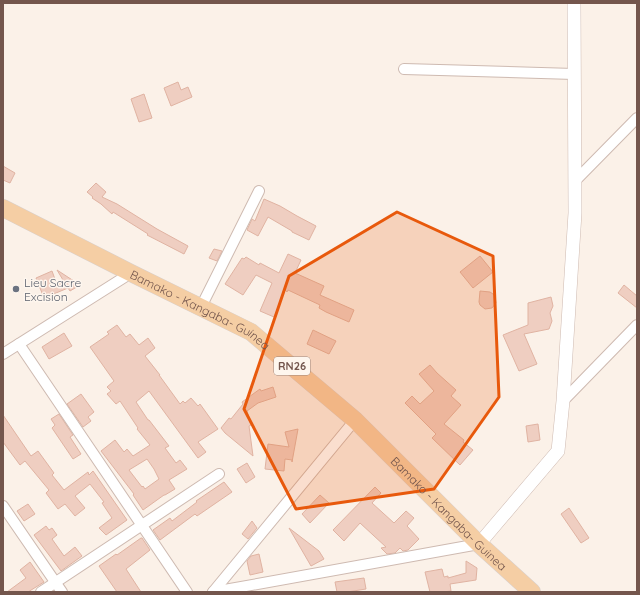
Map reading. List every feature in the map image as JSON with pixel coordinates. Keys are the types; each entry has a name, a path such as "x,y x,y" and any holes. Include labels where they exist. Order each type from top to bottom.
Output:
{"main road":[{"name":"Bamako - Kangaba- Guinea","path":"3,208 252,332 355,420 479,544 532,592"}],"street":[{"path":"213,592 479,544 558,451 563,401 575,213 574,3"},
{"path":"404,69 574,74"},
{"path":"575,181 637,118"},
{"path":"201,307 259,191"},
{"path":"3,354 131,273"},
{"path":"563,401 637,325"},
{"path":"19,344 187,592"},
{"path":"213,592 355,420"},
{"path":"41,592 219,474"},
{"path":"3,506 62,592"}],"highlighted area":[{"path":"397,212 493,256 499,397 434,489 296,509 244,409 289,276"}],"building":[{"path":"178,82 181,90 188,87 192,97 171,106 164,88"},
{"path":"144,94 152,118 139,122 131,99"},
{"path":"3,166 15,173 10,183 3,180"},
{"path":"96,183 106,192 102,197 117,204 188,246 184,254 147,235 148,234 113,212 112,214 92,198 93,197 87,192"},
{"path":"264,199 316,226 309,240 292,232 268,217 258,236 247,230 252,219 255,221"},
{"path":"214,249 222,251 217,261 209,258"},
{"path":"288,254 301,260 295,273 324,286 320,295 354,310 349,322 326,312 319,308 320,305 288,290 287,292 285,290 274,317 260,311 272,283 256,275 243,295 225,284 242,258 244,259 246,257 259,265 260,263 279,273"},
{"path":"480,256 493,272 473,288 460,272"},
{"path":"57,270 80,285 70,291 68,288 44,298 36,278 52,271 56,282 63,280"},
{"path":"624,285 637,296 637,308 618,293"},
{"path":"480,291 490,292 495,296 496,303 492,308 485,309 480,305"},
{"path":"551,297 553,306 550,313 552,321 549,329 524,334 537,364 519,371 503,335 528,325 528,303"},
{"path":"117,325 126,337 130,334 139,345 148,338 155,348 145,356 180,404 183,401 185,403 191,398 198,406 200,404 218,429 198,442 206,452 198,458 149,391 136,402 148,420 169,446 165,448 176,463 180,460 187,469 169,480 175,489 143,510 133,495 134,494 101,451 115,440 124,452 127,449 133,456 150,445 137,429 138,428 120,401 116,404 107,394 111,391 107,387 114,381 90,347 109,334 107,332","holes":["147,459 159,479 145,489 129,470"]},
{"path":"313,330 336,341 329,354 307,344"},
{"path":"64,333 72,346 49,359 42,347"},
{"path":"430,365 456,390 451,396 461,405 444,424 464,440 463,442 473,450 460,465 432,438 436,434 405,403 412,396 420,404 434,391 419,374"},
{"path":"273,387 276,397 258,403 247,411 251,425 249,426 253,456 221,428 229,418 231,419 243,404 242,402 260,389 261,391"},
{"path":"81,394 94,412 88,417 91,421 83,427 67,404"},
{"path":"59,414 73,435 70,437 81,454 73,459 52,428 55,425 51,419"},
{"path":"3,415 31,456 38,451 54,473 52,475 64,490 88,472 89,475 93,471 127,520 106,535 99,528 112,518 102,503 104,502 90,484 75,496 85,508 75,516 65,504 58,509 46,493 49,490 25,461 20,465 3,442"},
{"path":"538,424 540,440 528,442 526,426"},
{"path":"298,429 292,462 292,460 285,459 284,471 265,469 268,444 289,447 285,432"},
{"path":"247,463 255,477 246,483 237,469"},
{"path":"224,482 232,492 197,516 195,514 160,540 153,530 170,518 172,521 197,502 196,501"},
{"path":"375,487 381,493 372,503 394,523 406,511 414,518 407,526 419,539 408,550 403,551 400,548 395,553 387,554 381,548 386,547 360,523 344,541 333,530"},
{"path":"320,495 329,503 310,523 302,514"},
{"path":"28,504 35,514 24,521 17,511"},
{"path":"569,508 589,538 581,543 561,514"},
{"path":"252,521 257,528 248,539 242,534"},
{"path":"46,526 49,530 52,528 57,535 52,539 64,556 75,547 82,556 61,571 34,535"},
{"path":"289,528 319,551 324,559 311,566"},
{"path":"141,538 150,550 126,569 141,592 117,592 99,566"},
{"path":"259,554 263,572 250,575 247,561 251,556"},
{"path":"466,561 477,568 476,580 450,584 451,591 430,592 425,572 442,569 444,577 448,576 448,578 466,573"},
{"path":"30,562 44,582 28,592 7,592 26,578 20,570"},
{"path":"364,578 366,589 337,592 335,582"}],"place":[{"name":"Lieu Sacre Excision","path":"16,289"}]}
